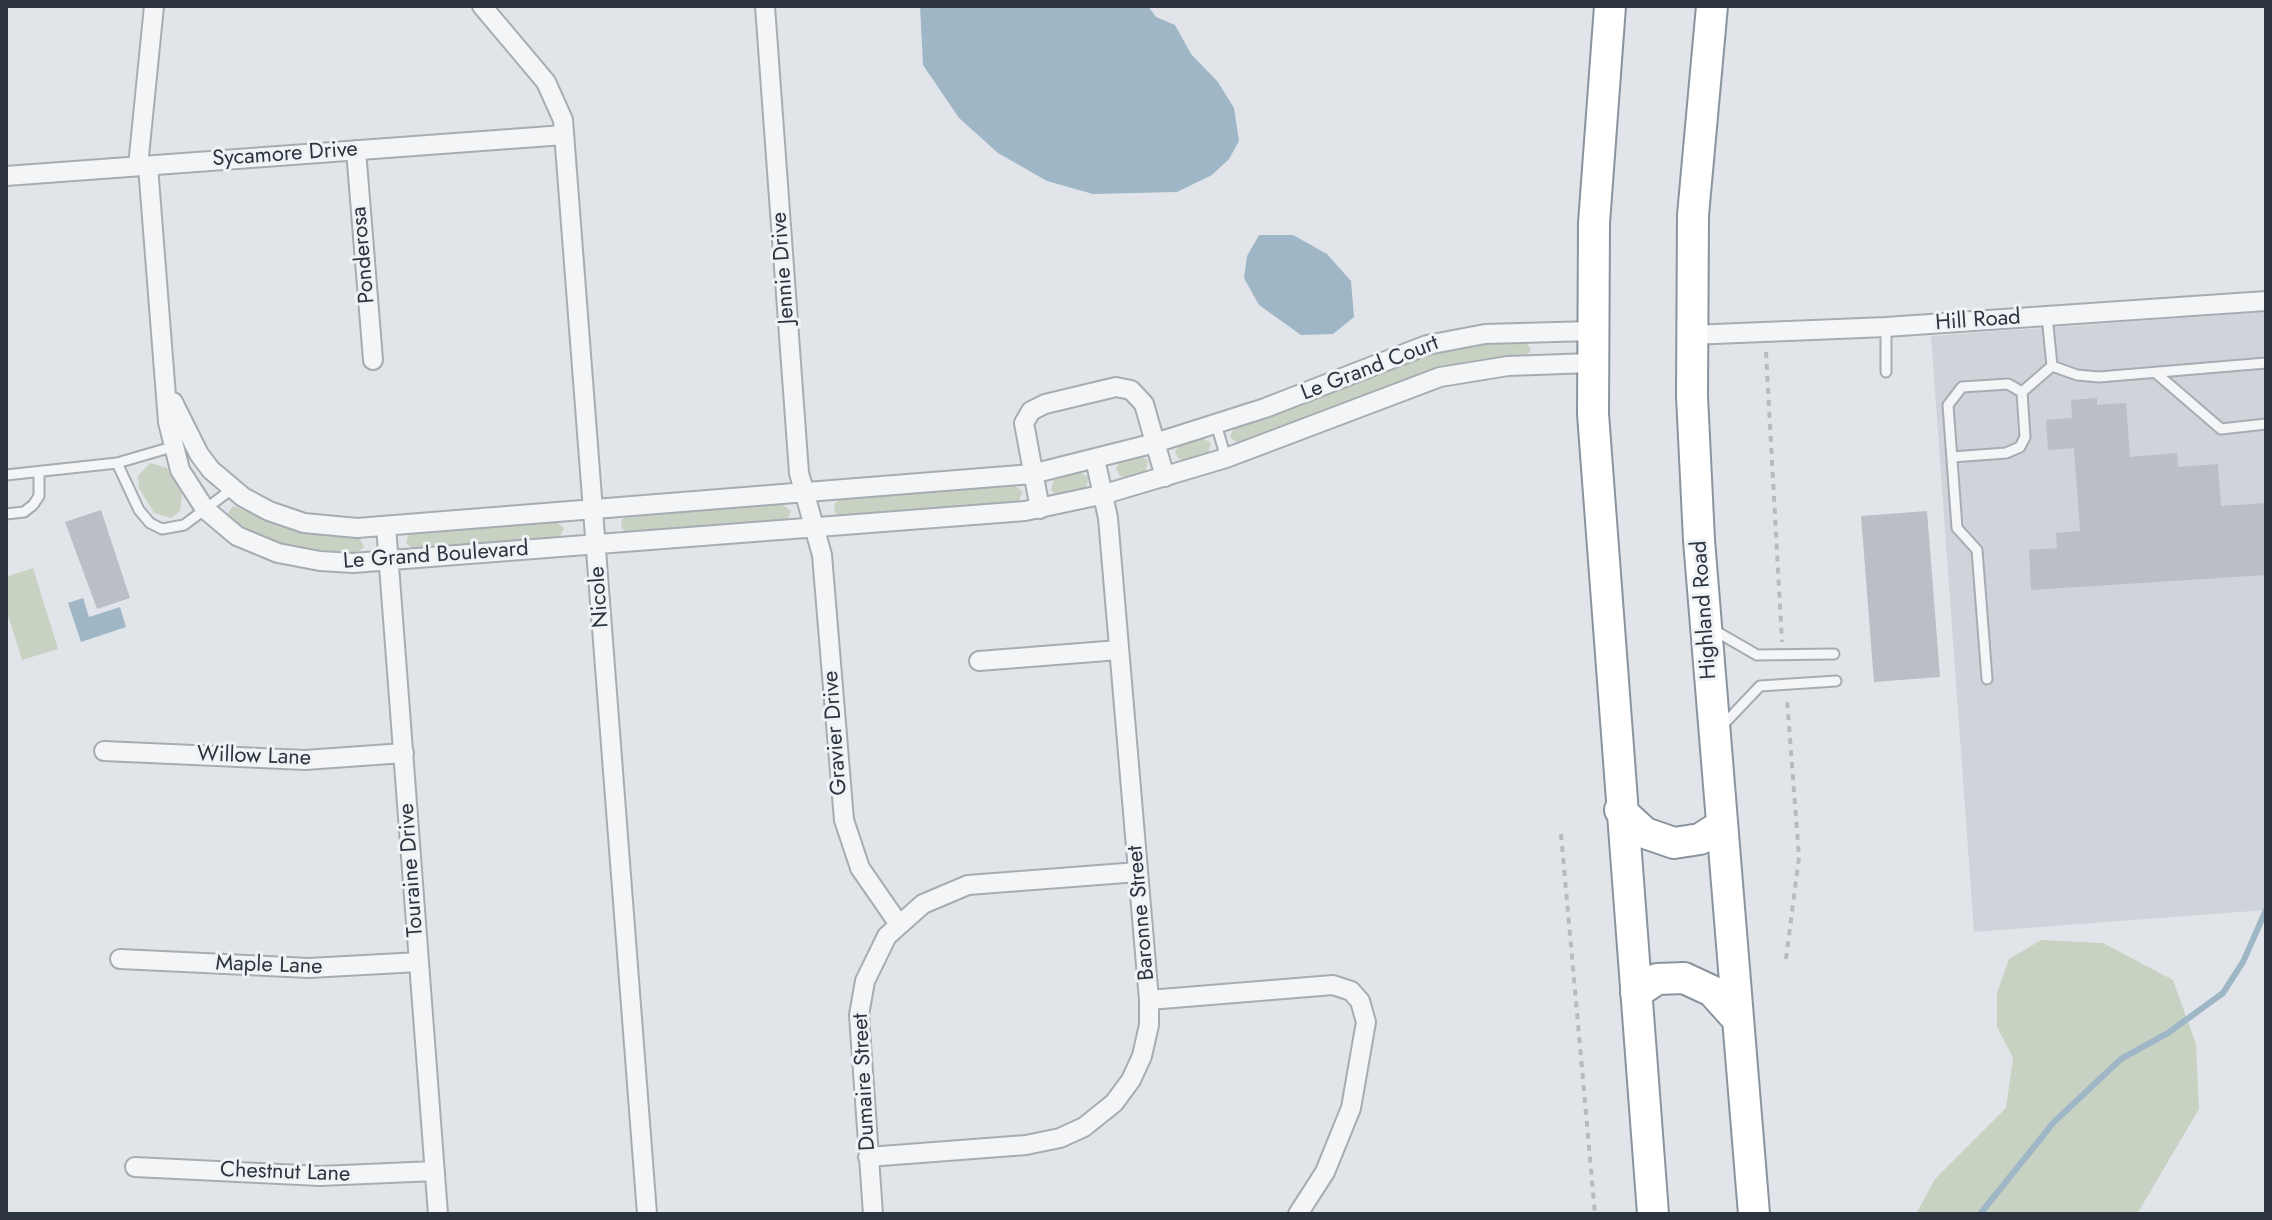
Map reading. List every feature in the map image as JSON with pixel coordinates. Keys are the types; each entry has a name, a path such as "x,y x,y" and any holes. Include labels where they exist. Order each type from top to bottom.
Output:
{"highway":[{"path":"1610,6 1594,223 1591,363 1596,487 1653,1214"},
{"name":"Highland Road","path":"1712,6 1698,131 1690,335 1706,626 1754,1214"},
{"path":"1620,810 1645,833 1674,843 1700,839 1722,825"},
{"path":"1636,993 1657,979 1684,978 1712,991 1738,1020"}],"street":[{"name":"Le Grand Boulevard","path":"154,6 143,166 172,447 185,481 205,509 237,536 292,557 335,563 815,529"},
{"name":"Nicole","path":"482,6 546,82 559,105 564,135 647,1214"},
{"name":"Jennie Drive","path":"765,6 799,473 815,529"},
{"name":"Sycamore Drive","path":"6,176 564,135"},
{"name":"Ponderosa","path":"356,150 373,360"},
{"name":"Hill Road","path":"1690,335 1886,327 2266,301"},
{"name":"Le Grand Court","path":"805,494 1032,474 1216,424 1295,398 1427,345 1485,334 1591,331"},
{"name":"Le Grand Court","path":"815,529 1040,509 1105,494 1226,458 1440,377 1508,366 1591,363"},
{"name":"Le Grand Boulevard","path":"167,385 175,411 199,454 232,489 269,511 304,523 386,526 805,494"},
{"path":"1040,509 1024,423 1031,411 1045,404 1116,387 1127,388 1142,401 1165,477"},
{"name":"Baronne Street","path":"868,1157 1044,1143 1084,1127 1114,1103 1131,1080 1145,1045 1149,1000 1105,494 1095,459"},
{"name":"Touraine Drive","path":"386,526 438,1214"},
{"name":"Gravier Drive","path":"815,529 822,555 847,834 860,868 898,923"},
{"path":"979,661 1119,650"},
{"name":"Willow Lane","path":"104,751 305,760 404,753"},
{"name":"Dumaire Street","path":"873,1214 859,1035 861,996 878,951 898,923 932,898 968,885 1138,872"},
{"name":"Maple Lane","path":"120,959 309,968 419,962"},
{"path":"1149,1000 1333,985 1351,991 1360,1001 1366,1022 1351,1108 1325,1172 1298,1214"},
{"name":"Chestnut Lane","path":"135,1167 320,1176 435,1171"}],"lane":[{"path":"2047,316 2052,366"},
{"path":"1886,327 1886,372"},
{"path":"2052,366 2077,375 2099,377 2266,363"},
{"path":"2022,392 2052,366"},
{"path":"2156,373 2221,429 2266,424"},
{"path":"1987,679 1977,550 1957,528 1948,405 1954,393 1962,387 2008,384 2022,392"},
{"path":"1952,457 2006,453 2020,447 2025,437 2022,392"},
{"path":"1216,424 1226,458"},
{"path":"6,475 117,463 172,447"},
{"path":"117,463 139,510 155,527 177,527 232,489"},
{"path":"6,514 24,512 33,505 39,496 39,472"},
{"path":"1706,626 1757,655 1834,654"},
{"path":"1714,734 1760,686 1836,681"}],"path":[{"path":"1767,362 1782,638"},
{"path":"1786,959 1799,857 1787,697"},
{"path":"1561,834 1595,1214"}],"shaded area":[{"path":"2266,312 2266,910 1974,932 1931,336"}],"green space":[{"path":"1526,341 1531,350 1526,356 1434,369 1239,444 1230,437 1234,427 1308,402 1409,359 1482,343"},
{"path":"1200,437 1211,443 1208,454 1186,461 1179,459 1175,452 1179,444"},
{"path":"1142,456 1148,461 1145,472 1120,476 1116,468 1120,461"},
{"path":"150,463 167,468 182,494 180,511 171,518 154,513 139,488 138,476"},
{"path":"1079,472 1089,477 1086,488 1057,496 1051,490 1054,479"},
{"path":"1014,485 1023,492 1018,503 839,517 834,511 835,503 842,499"},
{"path":"782,504 791,511 787,521 626,533 621,527 622,519 630,515"},
{"path":"233,506 302,531 359,537 364,547 355,554 284,546 233,523 228,513"},
{"path":"555,521 564,528 559,538 415,550 406,543 408,535 415,532"},
{"path":"33,568 58,649 22,660 6,609 6,577"},
{"path":"2041,940 2103,943 2173,980 2196,1044 2199,1109 2137,1214 1916,1214 1935,1179 2006,1108 2013,1058 1997,1027 1997,993 2009,959"}],"water":[{"path":"920,6 1148,6 1156,17 1175,25 1191,54 1218,82 1234,108 1239,141 1229,159 1212,175 1177,192 1093,194 1047,181 998,153 959,118 923,65"},
{"path":"1259,235 1293,235 1327,254 1351,281 1354,317 1333,334 1301,335 1259,305 1244,278 1247,256"},
{"path":"83,598 89,617 120,607 126,627 81,642 68,603"}],"building":[{"path":"2097,398 2097,405 2126,403 2130,457 2177,453 2178,467 2218,464 2221,506 2266,503 2266,575 2031,590 2029,550 2057,548 2056,533 2080,531 2074,448 2048,450 2046,420 2072,418 2071,400"},
{"path":"101,510 130,598 97,609 65,522"},
{"path":"1927,511 1940,677 1874,682 1861,516"}],"waterway":[{"path":"1980,1214 2054,1122 2121,1059 2168,1033 2223,993 2243,962 2266,910"}]}
